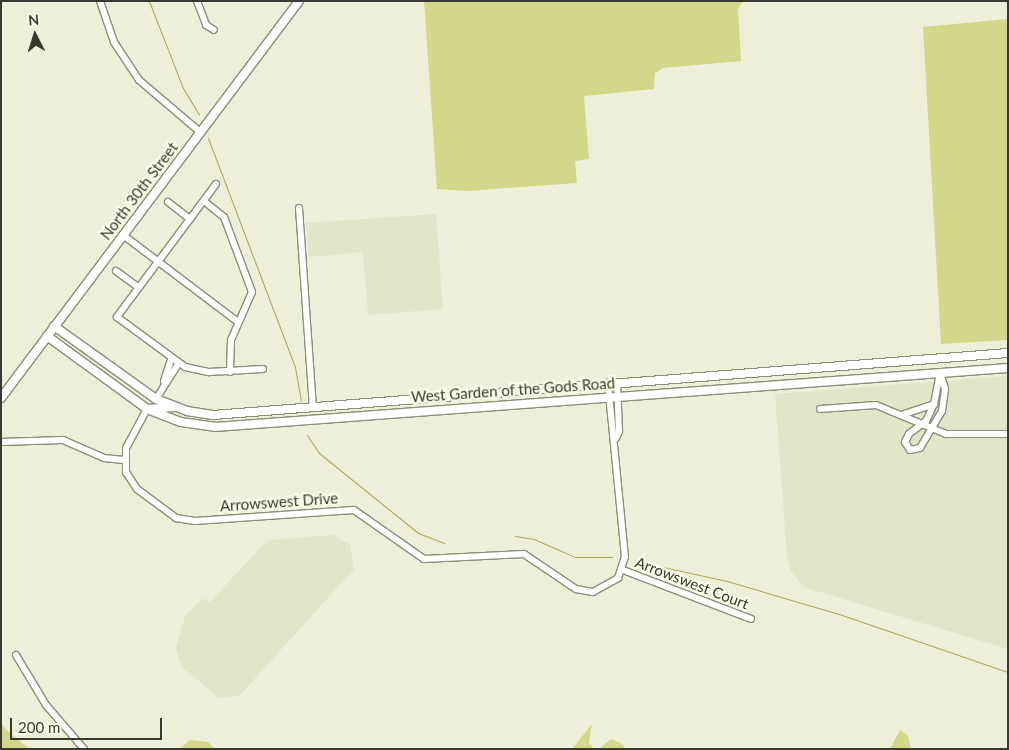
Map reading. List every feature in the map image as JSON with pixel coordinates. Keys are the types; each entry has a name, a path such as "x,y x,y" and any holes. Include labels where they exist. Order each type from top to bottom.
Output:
{"main road":[{"name":"North 30th Street","path":"1,398 299,1"},
{"name":"West Garden of the Gods Road","path":"54,326 156,399 174,407 213,415 1008,353"},
{"name":"West Garden of the Gods Road","path":"46,336 146,410 181,422 215,427 1008,368"},
{"path":"146,410 174,407"}],"street":[{"path":"100,1 114,42 139,80 200,132"},
{"path":"197,1 206,25 214,30"},
{"path":"216,184 157,260 117,317 178,364 202,372 263,369"},
{"path":"204,201 224,217 251,286 250,302 238,322 231,340 230,372"},
{"path":"168,202 190,219"},
{"path":"299,208 313,407"},
{"path":"123,235 238,322"},
{"path":"116,271 138,287"},
{"path":"156,399 171,360"},
{"path":"164,380 178,364"},
{"path":"940,373 946,395 931,429 920,448 910,450 905,442 909,434 923,424 934,404 940,373"},
{"path":"617,382 616,438 623,570"},
{"path":"608,383 616,438"},
{"path":"820,409 868,404 903,414 931,429 961,437 1008,434"},
{"path":"903,414 934,404"},
{"path":"1,442 63,440 104,458 124,460 146,410"},
{"name":"Arrowswest Drive","path":"124,460 128,478 137,489 170,515 187,521 349,510 364,515 414,554 429,561 524,554 576,589 588,592 608,587 623,570"},
{"name":"Arrowswest Court","path":"623,570 751,619"},
{"path":"16,655 46,705 84,749"}],"shaded area":[{"path":"436,214 443,309 368,315 363,252 309,257 306,223"},
{"path":"1008,376 1008,649 803,587 791,571 787,556 775,394"},
{"path":"333,535 350,545 354,569 239,696 219,698 181,666 176,648 185,616 203,598 209,603 263,545 269,540"}],"green space":[{"path":"424,1 743,1 738,9 741,61 663,68 655,73 654,89 584,96 589,159 575,161 577,183 467,191 437,189"},
{"path":"1008,19 1008,340 941,344 923,27"},
{"path":"1,724 12,735 30,749 1,749"},
{"path":"592,724 589,743 594,749 572,749"},
{"path":"900,730 908,736 911,749 890,749"},
{"path":"611,739 622,744 626,749 599,749"},
{"path":"190,740 208,742 215,749 179,749"}],"waterway":[{"path":"149,1 183,88 199,115"},
{"path":"208,138 295,367 301,400"},
{"path":"307,435 319,453 418,533 444,543"},
{"path":"515,536 534,539 575,557 612,557"},
{"path":"640,562 727,581 842,615 1008,672"}]}
